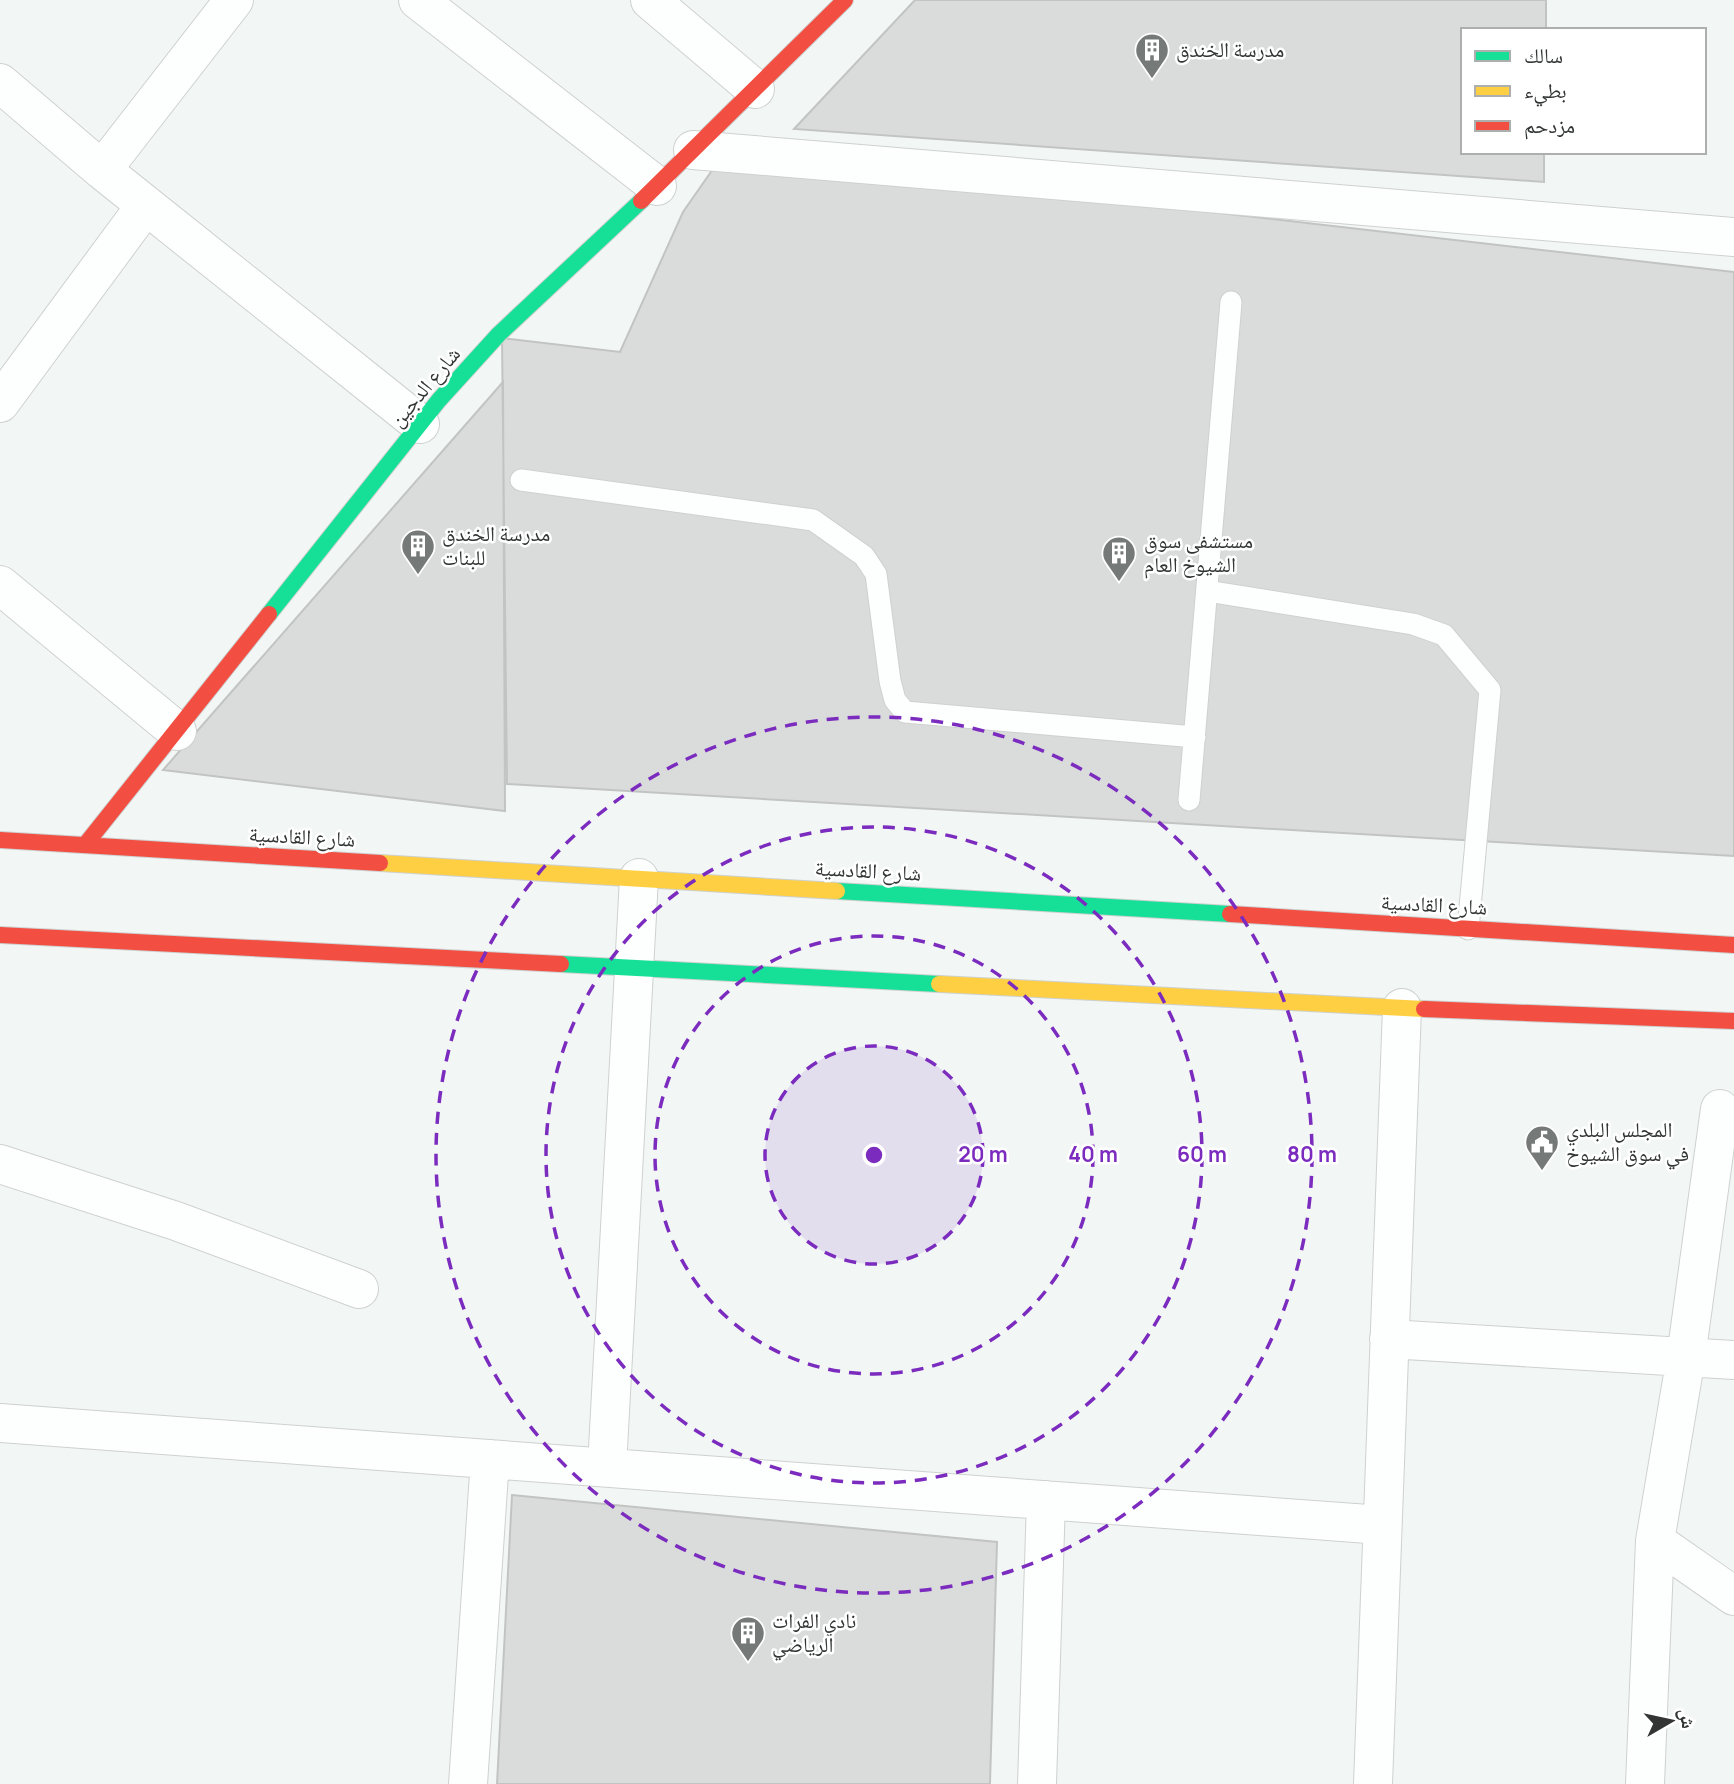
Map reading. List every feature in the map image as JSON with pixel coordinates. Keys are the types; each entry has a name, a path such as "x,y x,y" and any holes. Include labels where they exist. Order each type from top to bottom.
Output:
{"main road":[{"name":"شارع الدجين","path":"85,845 420,424 499,334 657,186 845,0"},
{"name":"شارع القادسية","path":"0,840 1734,945"},
{"path":"0,934 1402,1008 1734,1021"}],"street":[{"path":"103,170 233,0"},
{"path":"418,0 657,186"},
{"path":"650,0 755,89"},
{"path":"0,83 146,205 420,424"},
{"path":"693,150 1734,237"},
{"path":"0,402 146,205"},
{"path":"0,585 177,730"},
{"path":"607,1467 639,878"},
{"path":"1373,1784 1402,1008"},
{"path":"1645,1784 1656,1541 1686,1357 1720,1109"},
{"path":"0,1164 176,1221 359,1289"},
{"path":"1389,1339 1734,1360"},
{"path":"0,1423 1382,1525"},
{"path":"468,1784 490,1459"},
{"path":"1038,1784 1046,1500"},
{"path":"1656,1541 1734,1596"}],"lane":[{"path":"1189,800 1231,302"},
{"path":"521,480 813,520 864,556 876,574 890,681 895,701 905,712 1195,737"},
{"path":"1207,591 1413,624 1444,635 1490,690 1468,929"}],"building":[{"name":"مدرسة الخندق","path":"915,0 1546,0 1546,28 1461,28 1461,154 1544,154 1544,182 794,129"},
{"name":"مستشفى سوق الشيوخ العام","path":"722,156 1734,272 1734,856 507,784 502,338 620,352 683,212"},
{"name":"مدرسة الخندق للبنات","path":"503,382 505,811 163,770"},
{"name":"نادي الفرات الرياضي","path":"512,1495 997,1542 990,1784 497,1784"}],"traffic: fast":[{"path":"269,614 439,400 499,334 641,201"},
{"path":"837,891 1230,914"},
{"path":"561,964 939,984"}],"traffic: slow":[{"path":"380,863 837,891"},
{"path":"939,984 1424,1009"}],"traffic: jam":[{"path":"641,201 845,0"},
{"path":"85,845 269,614"},
{"path":"0,840 380,863"},
{"path":"1230,914 1734,945"},
{"path":"0,935 561,964"},
{"path":"1424,1009 1734,1021"}],"place":[{"name":"مدرسة الخندق","path":"1152,80"},
{"name":"مدرسة الخندق للبنات","path":"418,576"},
{"name":"مستشفى سوق الشيوخ العام","path":"1119,583"},
{"name":"المجلس البلدي في سوق الشيوخ","path":"1542,1172"},
{"name":"نادي الفرات الرياضي","path":"748,1663"}]}
